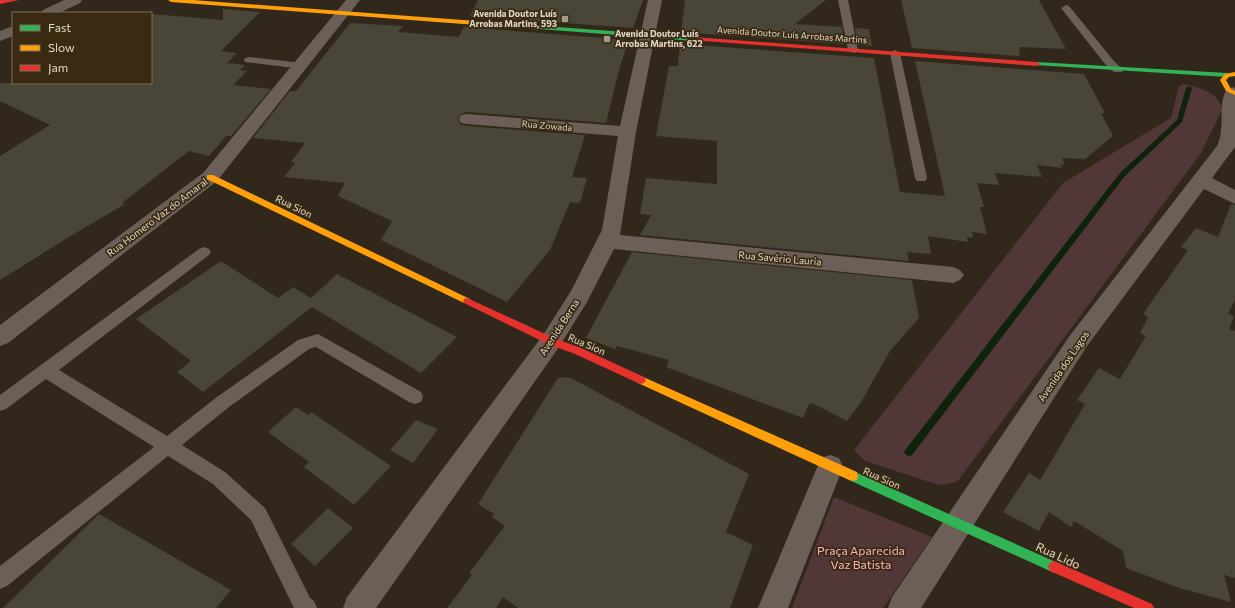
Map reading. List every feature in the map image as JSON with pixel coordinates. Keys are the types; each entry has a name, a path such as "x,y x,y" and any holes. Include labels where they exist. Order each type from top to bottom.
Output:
{"street":[{"path":"0,2 16,0"},
{"path":"50,12 75,0"},
{"name":"Avenida Doutor Luís Arrobas Martins","path":"171,0 348,6 647,34 1118,70 1231,75"},
{"name":"Avenida Berna","path":"358,608 551,341 579,296 608,241 615,217 627,132 654,0"},
{"name":"Rua Homero Vaz do Amaral","path":"0,337 210,177 302,66 348,6"},
{"path":"0,37 12,31"},
{"name":"Avenida Doutor Luís Arrobas Martins","path":"1147,72 1195,83"},
{"path":"1231,75 1223,80 1232,92"},
{"path":"1215,87 1232,92"},
{"name":"Avenida dos Lagos","path":"903,608 1079,340 1231,142 1228,113 1232,92"},
{"name":"Rua Zowada","path":"467,119 627,132"},
{"name":"Rua Sion","path":"210,177 551,341 578,351 958,524"},
{"path":"1201,180 1235,198"},
{"name":"Rua Savério Lauria","path":"608,241 953,276"},
{"path":"773,608 792,567 830,467"},
{"name":"Rua Lido","path":"958,524 1117,596 1148,608"}],"lane":[{"path":"843,0 853,50"},
{"path":"1066,8 1109,62 1118,70"},
{"path":"895,53 921,178"},
{"path":"249,60 302,66"},
{"path":"0,404 204,252"},
{"path":"0,579 223,402 304,344 318,340 415,397"},
{"path":"46,370 219,478 258,514 303,605 307,608"}],"green space":[{"path":"1184,84 1203,89 1213,95 1220,104 1222,110 1201,153 957,482 939,485 865,461 854,450 1063,183 1171,118 1179,86"},
{"name":"Praça Aparecida Vaz Batista","path":"834,497 932,537 883,608 792,608"}],"building":[{"path":"478,0 643,0 633,28 470,16"},
{"path":"685,0 826,0 795,24 842,27 845,44 681,32"},
{"path":"901,0 1039,0 1066,49 1020,47 1019,56 912,48"},
{"path":"223,9 260,12 221,51 237,53 227,63 245,65 240,70 247,71 233,85 271,89 231,136 226,136 209,156 189,151 122,203 125,204 0,280 0,156 50,125 0,101 0,83 152,84 152,14 223,20"},
{"path":"350,23 403,26 398,32 459,37 464,27 629,40 620,66 606,123 467,112 461,114 458,118 460,124 467,126 585,135 572,177 587,178 580,203 570,202 550,250 507,302 381,240 392,221 338,196 345,183 284,177 295,163 291,162 305,143 253,138 290,91 296,91"},
{"path":"855,28 869,29 872,46 858,45"},
{"path":"680,44 874,58 900,192 945,196 915,61 1084,74 1105,113 1101,113 1113,136 1085,159 1062,158 1065,165 1060,164 1062,168 1037,165 1042,177 995,173 999,185 977,183 984,207 980,207 987,234 972,232 973,238 967,237 968,242 928,236 931,254 907,252 909,261 640,235 651,215 640,214 646,178 717,184 717,141 656,136 669,66 678,66"},
{"path":"1231,204 1235,205 1235,300 1228,313 1234,316 1229,329 1235,331 1235,578 1224,575 1231,602 1179,588 1126,568 1123,551 1074,521 1071,527 1049,512 1039,531 1003,512 1029,473 1040,480 1085,404 1077,400 1099,368 1120,379 1146,336 1140,333 1148,317 1143,314 1188,250 1181,247 1196,228 1218,237"},
{"path":"632,252 912,280 919,318 890,351 861,402 847,421 812,403 811,405 809,404 803,418 666,367 669,360 617,346 615,349 586,338"},
{"path":"221,261 278,298 293,287 311,298 337,274 457,337 421,373 312,307 203,392 177,372 191,361 136,319"},
{"path":"558,378 571,378 749,474 726,532 753,545 730,608 518,608 503,597 496,608 447,608 472,575 469,573 505,526 492,517 494,514 478,504"},
{"path":"296,407 308,415 311,412 391,466 354,505 304,467 309,462 268,432"},
{"path":"416,420 438,429 413,463 390,450"},
{"path":"328,508 353,528 315,566 291,544"},
{"path":"99,514 231,590 216,608 3,608"}],"waterway":[{"path":"909,452 1122,175 1180,121 1189,88"}],"traffic: fast":[{"path":"516,26 693,39"},
{"path":"1037,64 1227,75"},
{"path":"853,476 1054,567"}],"traffic: slow":[{"path":"171,0 516,26"},
{"path":"1235,74 1227,75 1223,80 1228,90 1235,93"},
{"path":"210,177 467,301"},
{"path":"641,380 853,476"}],"traffic: jam":[{"path":"0,2 16,0"},
{"path":"693,39 1037,64"},
{"path":"467,301 551,341 578,351 641,380"},
{"path":"1054,567 1148,608"}],"place":[{"name":"Avenida Doutor Luís Arrobas Martins, 593","path":"565,19"},
{"name":"Avenida Doutor Luís Arrobas Martins, 622","path":"607,39"}]}
